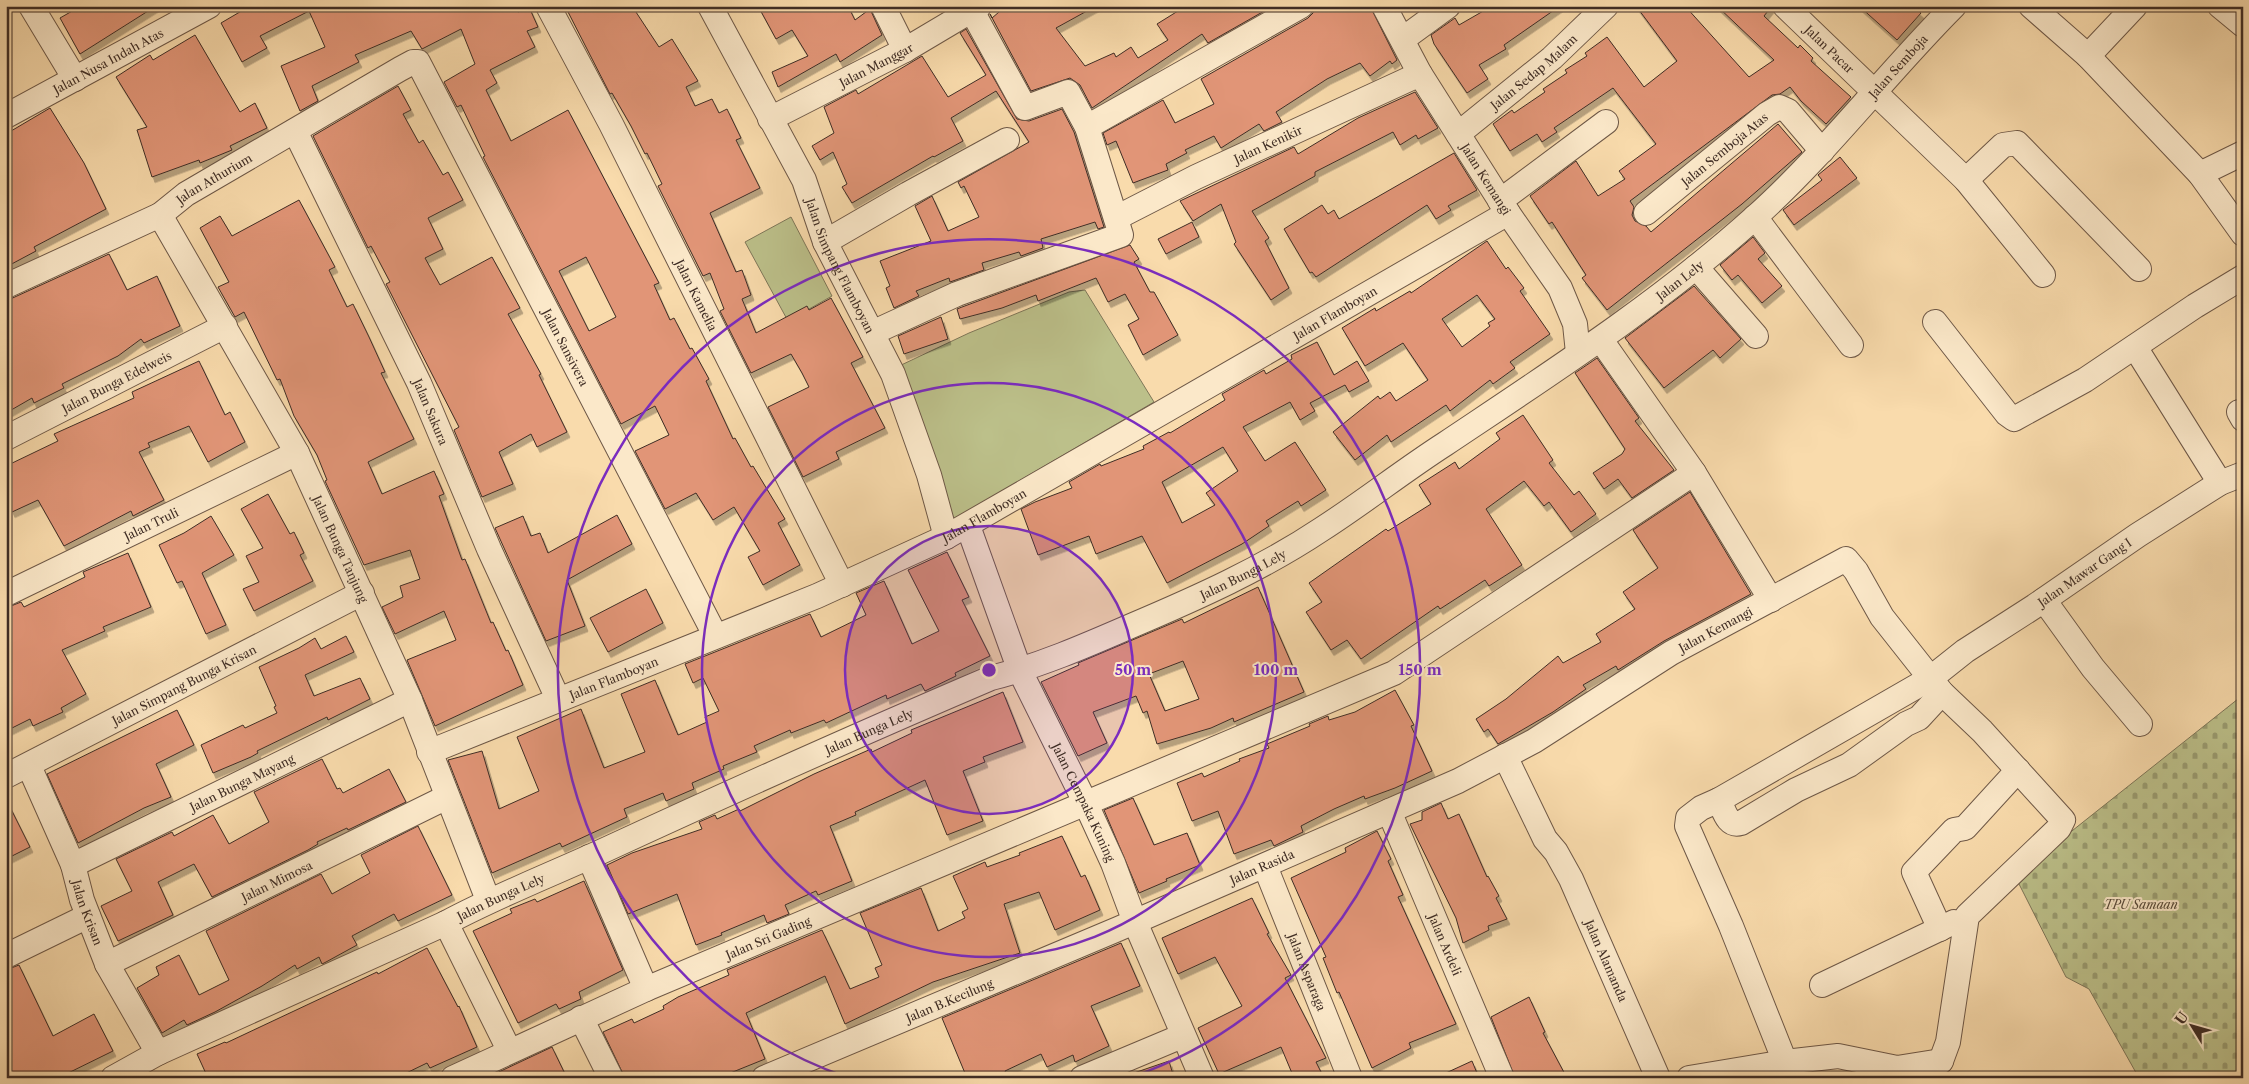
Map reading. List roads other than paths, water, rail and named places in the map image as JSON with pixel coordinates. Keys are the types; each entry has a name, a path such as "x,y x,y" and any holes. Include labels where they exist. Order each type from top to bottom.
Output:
{"street":[{"path":"31,6 75,79"},
{"name":"Jalan Nusa Indah Atas","path":"6,116 209,6"},
{"name":"Jalan Kamelia","path":"548,6 612,124 842,585"},
{"name":"Jalan Simpang Flamboyan","path":"710,6 804,180 825,242 893,374 938,503 946,537"},
{"path":"883,6 905,50"},
{"path":"1087,127 1301,6"},
{"name":"Jalan Kemangi","path":"1384,6 1420,74 1504,207 1560,288 1575,324 1578,354"},
{"path":"1403,39 1448,6"},
{"name":"Jalan Sedap Malam","path":"1458,134 1552,58 1606,6"},
{"name":"Jalan Pacar","path":"1785,6 1876,91 1966,180 2043,275"},
{"name":"Jalan Semboja","path":"1822,151 1925,35 1954,6"},
{"path":"2031,6 2088,56 2200,174 2243,234"},
{"path":"2088,56 2135,6"},
{"path":"2220,6 2243,24"},
{"path":"872,333 957,294 1120,237 1122,233 1087,127 1068,92 1025,108 976,8"},
{"name":"Jalan Manggar","path":"770,119 905,50 976,8"},
{"name":"Jalan Athurium","path":"6,286 160,215 186,194 400,68 417,62"},
{"name":"Jalan Sansivera","path":"417,62 423,70 512,246 716,635"},
{"name":"Jalan Kenikir","path":"1116,218 1196,177 1420,74"},
{"name":"Jalan Semboja Atas","path":"1646,213 1767,114 1779,107 1788,111 1822,151"},
{"name":"Jalan Flamboyan","path":"429,752 842,585 968,526 1504,207 1606,122"},
{"name":"Jalan Sakura","path":"295,131 419,383 489,549 558,699"},
{"path":"825,242 1007,140"},
{"path":"1966,180 2003,145 2017,143 2139,269"},
{"path":"1822,151 1755,217 1851,345"},
{"path":"2200,174 2243,153"},
{"name":"Jalan Bunga Tanjung","path":"160,215 296,453 410,700 488,900"},
{"name":"Jalan Lely","path":"1601,340 1696,267 1755,217"},
{"path":"1696,267 1756,336"},
{"path":"1935,322 2007,414 2014,419 2085,380 2243,276"},
{"name":"Jalan Bunga Edelweis","path":"6,438 225,326"},
{"path":"1601,340 1694,473 1770,600"},
{"name":"Jalan Bunga Lely","path":"113,1078 158,1053 446,923 488,900 589,857 795,762 991,678 1020,671 1080,648 1211,592 1264,564 1323,529 1382,485 1601,340"},
{"path":"2135,347 2220,484"},
{"name":"Jalan Truli","path":"6,594 296,453"},
{"name":"Jalan Sri Gading","path":"453,1078 509,1050 646,989 1394,673 1694,473"},
{"name":"Jalan Mawar Gang I","path":"1936,686 1964,651 2044,600 2138,535 2220,484 2243,474"},
{"name":"Jalan Cempaka Kuning","path":"968,526 1020,671 1113,863 1182,1036 1202,1078"},
{"name":"Jalan Kemangi","path":"1389,811 1458,781 1534,741 1620,683 1671,653 1846,559 1856,571 1882,617 1936,686"},
{"name":"Jalan Simpang Bunga Krisan","path":"15,766 362,593"},
{"path":"2044,600 2093,668 2140,724"},
{"path":"1822,985 1967,916 2052,834 2063,820 1982,731 1936,686"},
{"path":"1719,800 1729,821 1735,824 1741,823 1796,790 1849,765 1906,724 1919,718 1936,686"},
{"path":"1785,1062 1731,926 1687,826 1688,818 1692,814 1936,686"},
{"name":"Jalan Bunga Mayang","path":"73,865 410,700"},
{"name":"Jalan Alamanda","path":"1505,756 1545,839 1551,844 1571,879 1658,1078"},
{"name":"Jalan Krisan","path":"15,766 73,865 88,916 107,964 158,1053"},
{"path":"1940,929 1914,872 1954,830 1965,828 2018,770"},
{"name":"Jalan Mimosa","path":"107,964 447,797"},
{"name":"Jalan Rasida","path":"1135,922 1389,811"},
{"name":"Jalan Ardeli","path":"1389,811 1502,1078"},
{"path":"589,857 646,989"},
{"name":"Jalan Asparaga","path":"1265,866 1350,1078"},
{"path":"6,956 88,916"},
{"path":"1689,1078 1785,1062 1838,1056 1897,1068 1945,1069 1967,916"},
{"name":"Jalan B.Kecilung","path":"764,1078 1135,922"},
{"path":"446,923 509,1050"},
{"path":"582,1018 611,1078"},
{"path":"1082,1078 1182,1036"}],"park label":[{"name":"TPU Samaan","path":"2141,904"}]}
